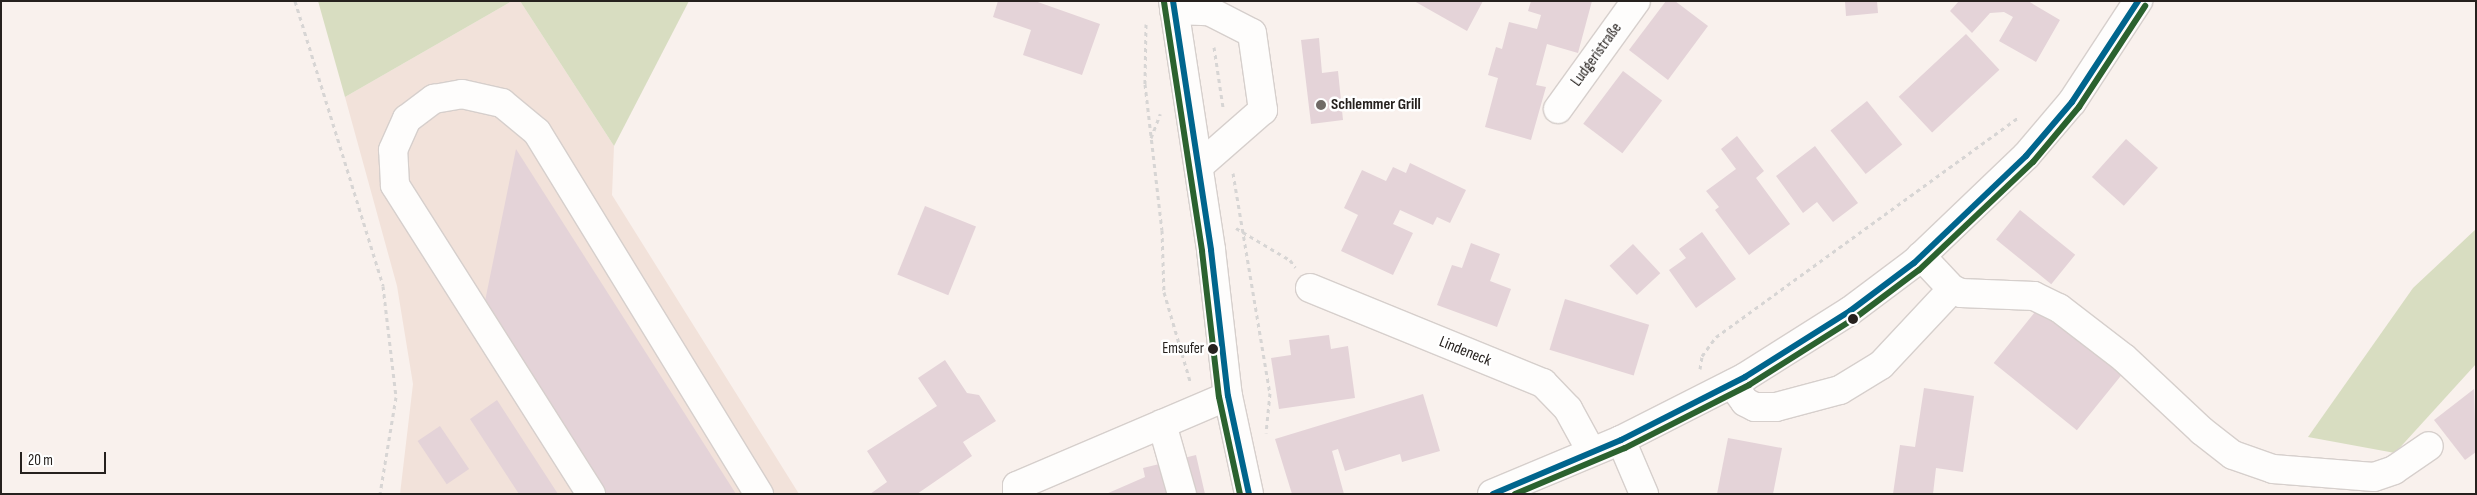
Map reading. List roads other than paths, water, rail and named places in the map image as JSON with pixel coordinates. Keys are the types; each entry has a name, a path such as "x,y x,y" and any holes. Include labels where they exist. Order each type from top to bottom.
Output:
{"street":[{"name":"Ludgeristraße","path":"1558,109 1636,1"},
{"path":"1492,494 1621,440 1732,384 1850,312 1921,256 2026,156 2072,102 2138,1"},
{"path":"1199,166 1263,110 1252,33 1209,11 1174,5 1199,166 1228,396 1249,494"},
{"path":"591,494 395,185 393,150 406,119 434,98 462,94 502,103 537,132 759,494"},
{"path":"1921,256 1952,289 1967,293 2034,296 2059,308 2124,358 2202,431 2233,455 2273,469 2374,477 2394,470 2429,446"},
{"name":"Lindeneck","path":"1310,288 1356,304 1543,383 1568,410 1591,452"},
{"path":"1732,384 1745,402 1755,407 1776,407 1840,390 1881,364 1952,289"},
{"path":"1017,494 1018,486 1198,407 1228,396"},
{"path":"1162,424 1182,494"},
{"path":"1621,440 1644,494"}],"place":[{"name":"Schlemmer Grill","path":"1321,105"},
{"name":"Emsufer","path":"1213,349"}]}
